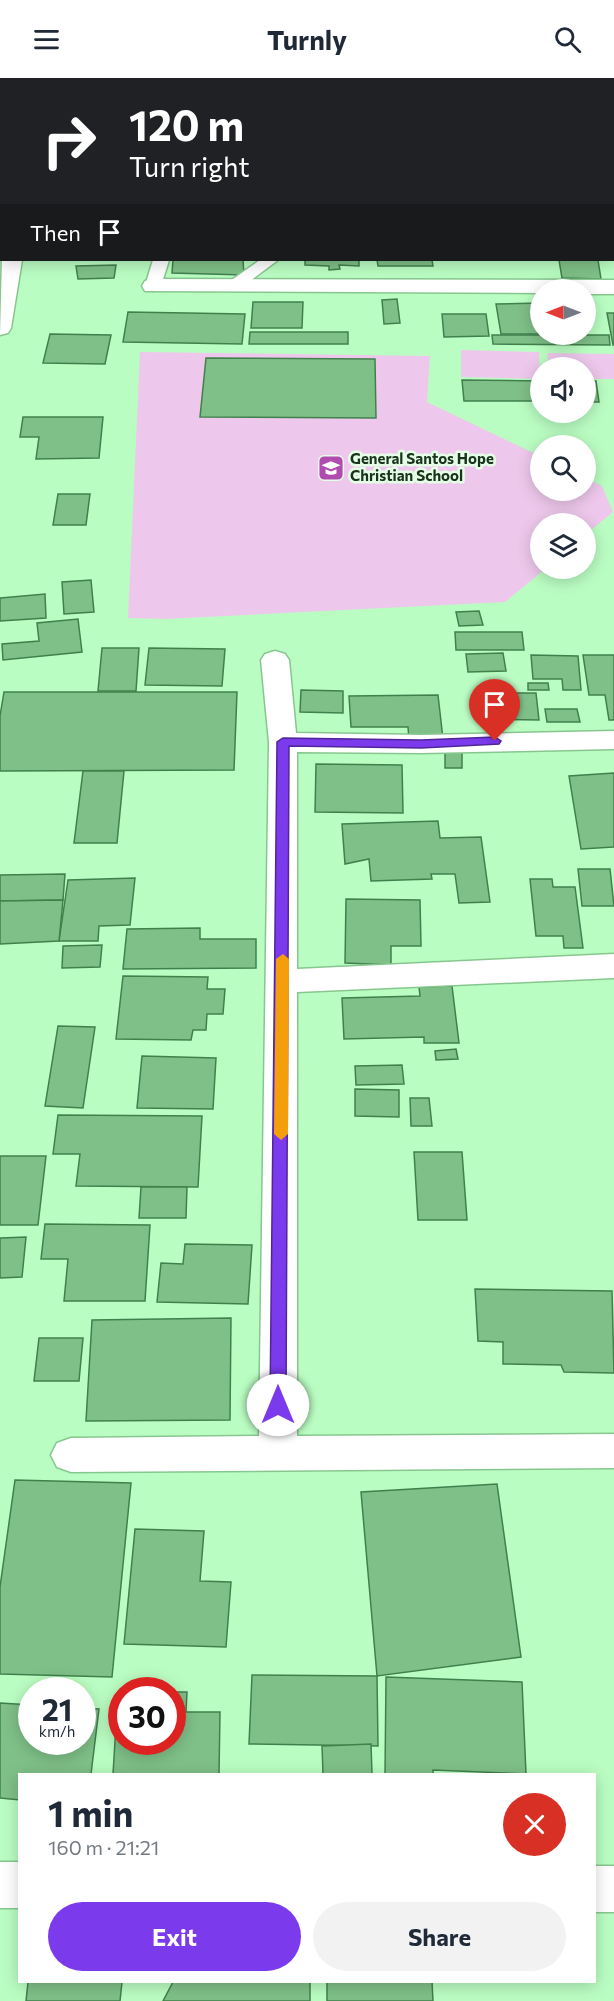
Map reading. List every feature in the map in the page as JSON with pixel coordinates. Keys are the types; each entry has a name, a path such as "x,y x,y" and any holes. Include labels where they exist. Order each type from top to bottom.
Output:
{"street":[{"path":"0,328 11,261"},
{"path":"153,286 614,287"},
{"path":"275,660 283,742 278,1452"},
{"path":"283,742 421,744 614,740"},
{"path":"283,981 614,966"},
{"path":"71,1455 614,1451"},
{"path":"596,1889 614,1889"}],"lane":[{"path":"153,286 161,261"},
{"path":"232,287 252,266 267,261"}],"shaded area":[{"path":"461,350 539,352 539,357 530,357 530,379 461,377"},
{"path":"140,352 430,356 427,402 530,451 530,501 596,501 596,483 602,486 613,512 596,526 596,513 530,513 530,579 533,579 505,602 166,619 128,618"},
{"path":"547,353 614,354 614,379 596,379 596,357 548,357"}],"building":[{"path":"173,261 243,261 244,275 172,273"},
{"path":"305,261 359,261 359,266 339,265 340,269 329,270 329,266 305,265"},
{"path":"377,261 432,261 433,266 378,266"},
{"path":"559,261 598,261 601,279 562,278"},
{"path":"116,265 114,278 78,279 76,266"},
{"path":"397,299 400,323 384,324 382,300"},
{"path":"253,302 303,302 302,328 251,328"},
{"path":"530,303 530,334 501,334 496,304"},
{"path":"128,312 245,314 242,344 123,342"},
{"path":"607,313 614,313 614,345 613,345"},
{"path":"442,314 486,314 489,336 444,337"},
{"path":"250,332 348,332 348,344 249,344"},
{"path":"50,334 111,335 105,364 43,363"},
{"path":"492,335 530,335 530,344 493,344"},
{"path":"596,335 609,335 610,345 596,345"},
{"path":"206,358 375,359 376,418 200,417"},
{"path":"462,380 530,381 530,401 464,401"},
{"path":"596,381 599,402 596,402"},
{"path":"23,417 103,417 99,458 36,459 39,437 20,437"},
{"path":"58,494 90,494 86,525 53,525"},
{"path":"91,580 94,612 64,614 62,582"},
{"path":"45,594 46,618 0,621 0,598"},
{"path":"479,611 483,625 459,626 456,612"},
{"path":"78,619 82,652 3,660 2,644 39,641 37,623"},
{"path":"455,632 522,632 524,650 456,650"},
{"path":"102,648 139,648 136,691 98,691"},
{"path":"149,648 225,649 222,686 145,685"},
{"path":"503,653 506,671 468,672 466,654"},
{"path":"531,655 578,656 581,690 563,690 562,679 533,679"},
{"path":"583,655 614,655 614,720 609,720 605,695 589,695"},
{"path":"528,683 548,683 549,690 528,690"},
{"path":"301,690 343,691 343,713 300,712"},
{"path":"4,692 237,692 234,770 0,771 0,716"},
{"path":"477,693 536,693 539,720 478,719"},
{"path":"438,695 443,739 409,740 408,727 351,727 349,696"},
{"path":"545,709 577,709 580,722 547,722"},
{"path":"445,747 462,748 462,768 445,768"},
{"path":"316,764 402,765 403,813 315,812"},
{"path":"83,771 124,771 117,843 74,843"},
{"path":"614,773 614,847 581,849 569,776"},
{"path":"438,821 440,838 481,837 490,902 459,903 455,874 431,874 432,879 371,881 369,859 345,864 342,824"},
{"path":"578,869 610,869 614,906 582,906"},
{"path":"65,874 63,900 0,901 0,875"},
{"path":"135,878 130,925 99,926 98,941 59,941 68,880"},
{"path":"530,879 552,879 553,887 575,887 583,948 564,948 563,936 536,936"},
{"path":"346,899 420,900 421,946 391,946 391,965 345,963"},
{"path":"63,900 59,941 0,944 0,901"},
{"path":"200,928 200,939 256,939 256,968 123,969 127,929"},
{"path":"102,945 100,967 62,968 63,946"},
{"path":"123,976 208,977 207,989 225,989 223,1014 207,1014 206,1030 193,1030 191,1040 116,1039"},
{"path":"452,986 459,1043 424,1043 424,1037 344,1039 342,998 420,996 419,987"},
{"path":"58,1026 95,1027 83,1108 45,1106"},
{"path":"456,1049 458,1059 436,1060 435,1051"},
{"path":"142,1056 216,1058 213,1109 137,1108"},
{"path":"402,1065 404,1084 356,1085 355,1066"},
{"path":"355,1089 399,1090 399,1117 355,1116"},
{"path":"410,1098 429,1098 432,1126 411,1126"},
{"path":"58,1115 202,1116 198,1187 76,1186 80,1154 53,1154"},
{"path":"414,1152 462,1152 467,1220 418,1220"},
{"path":"0,1156 46,1156 38,1225 0,1225"},
{"path":"141,1187 187,1187 186,1218 139,1218"},
{"path":"45,1224 150,1225 145,1301 64,1301 68,1259 41,1259"},
{"path":"26,1237 22,1277 0,1278 0,1238"},
{"path":"185,1244 252,1245 248,1304 157,1302 161,1263 183,1264"},
{"path":"475,1289 612,1291 614,1373 564,1372 561,1365 503,1364 503,1342 478,1341"},
{"path":"231,1318 230,1420 86,1421 92,1320"},
{"path":"39,1338 83,1338 79,1381 34,1381"},
{"path":"15,1480 131,1483 112,1677 0,1674 0,1587"},
{"path":"497,1484 521,1657 377,1676 361,1492"},
{"path":"135,1529 204,1531 200,1581 231,1582 226,1647 124,1644"},
{"path":"252,1675 377,1676 378,1746 249,1744"},
{"path":"386,1677 522,1682 526,1773 433,1770 433,1773 385,1773"},
{"path":"0,1703 18,1704 18,1755 93,1755 91,1773 18,1773 18,1800 0,1798"},
{"path":"96,1709 99,1709 96,1733"},
{"path":"186,1712 220,1712 219,1773 113,1773 114,1755 186,1755"},
{"path":"371,1744 372,1773 323,1773 322,1746"},
{"path":"28,1983 122,1983 120,2001 26,2001"},
{"path":"172,1983 310,1983 310,2001 163,2001"},
{"path":"327,1983 432,1983 433,2001 327,2001"}],"slow traffic":[{"path":"281,1134 283,959"}],"place":[{"name":"General Santos Hope Christian School","path":"331,468"}],"route":[{"path":"278,1405 283,1005 283,742 421,744 495,741"}]}
